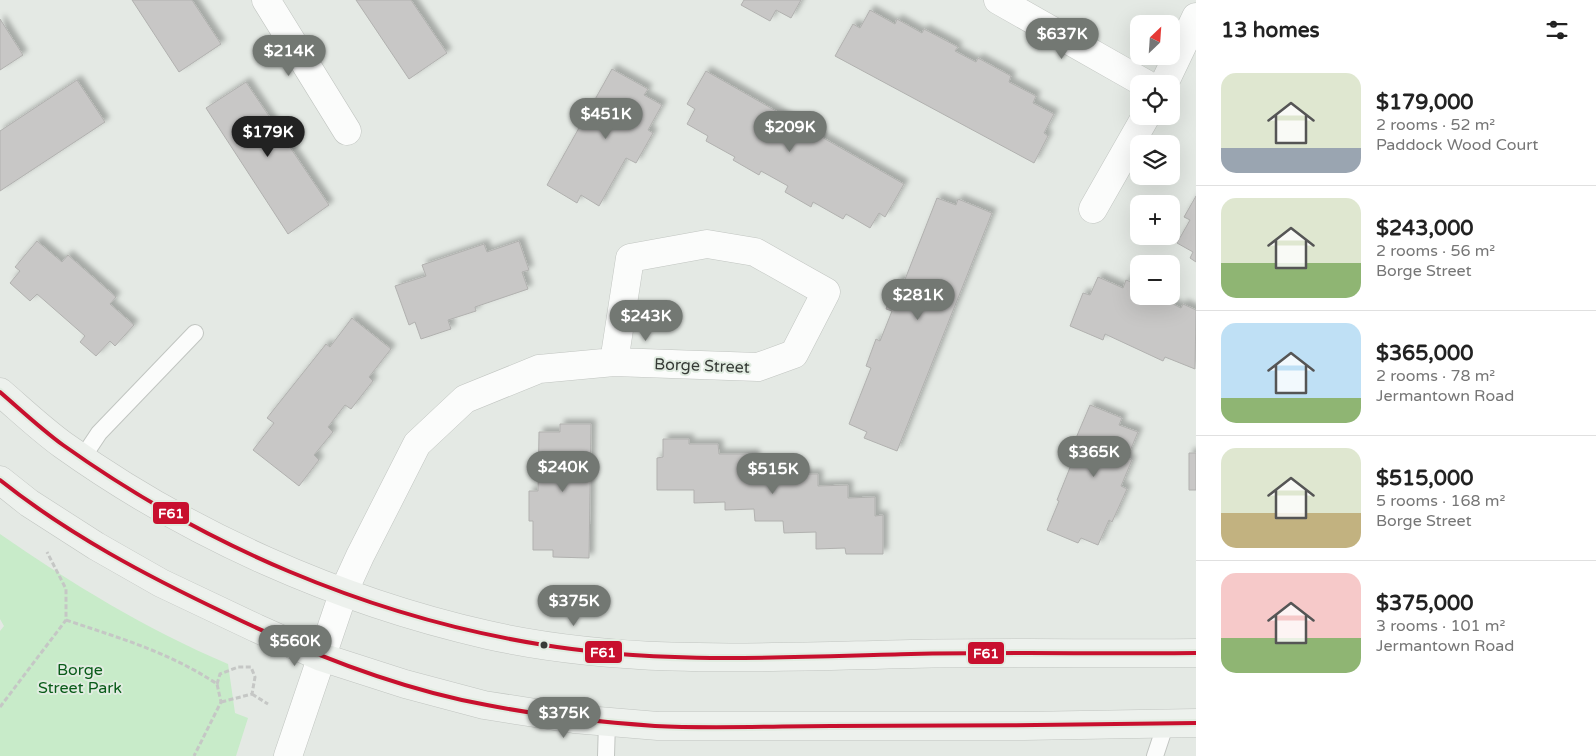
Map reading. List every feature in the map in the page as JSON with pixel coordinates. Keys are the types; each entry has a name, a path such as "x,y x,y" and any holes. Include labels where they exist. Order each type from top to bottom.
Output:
{"main road":[{"path":"0,392 63,444 128,487 197,526 273,564 407,612 489,635 578,650 655,656 789,658 913,654 1196,653"},
{"path":"0,480 29,502 96,546 161,582 321,657 405,684 484,704 607,722 698,726 1024,726 1196,723"}],"street":[{"path":"266,0 347,131"},
{"path":"998,0 1130,75"},
{"path":"1168,75 1196,17"},
{"path":"1093,209 1141,125"},
{"name":"Borge Street","path":"288,756 344,591 417,444 465,399 539,369 614,362 758,367 794,354 826,292 755,252 707,244 630,258 614,362"}],"lane":[{"path":"82,457 99,433 196,333"},
{"path":"606,756 607,722"},
{"path":"1155,756 1166,723"}],"path":[{"path":"0,707 66,620 66,589 43,544"},
{"path":"66,620 163,653 194,668 217,684"},
{"path":"252,694 255,677 251,668 254,659"},
{"path":"194,756 221,702 217,684 220,674 238,667 251,668"},
{"path":"221,702 252,694 268,704"}],"green space":[{"name":"Borge Street Park","path":"0,534 110,605 168,636 228,664 235,713 248,718 236,756 0,756 0,631 4,626 0,619"}],"building":[{"path":"132,0 192,0 221,44 179,72"},
{"path":"356,0 411,0 447,53 409,79"},
{"path":"744,0 801,0 791,18 776,10 770,21 741,5"},
{"path":"870,10 895,24 897,19 922,33 924,29 958,47 955,51 976,62 978,58 1011,76 1009,82 1036,96 1033,103 1054,114 1044,133 1048,136 1034,163 835,56 853,24 860,28"},
{"path":"0,19 23,55 0,70"},
{"path":"612,69 648,89 644,95 662,105 648,130 653,133 636,163 626,158 599,206 581,195 577,203 547,185"},
{"path":"706,71 904,184 885,217 879,213 870,228 846,214 843,219 813,202 811,207 785,192 788,186 761,171 759,175 733,160 735,157 706,141 708,136 687,124 695,109 687,104"},
{"path":"77,80 105,122 0,191 0,131"},
{"path":"246,82 329,205 288,234 206,108"},
{"path":"1196,196 1196,262 1190,258 1193,252 1180,245 1180,238 1190,220 1184,217"},
{"path":"937,198 956,205 958,199 992,213 897,451 864,438 867,432 849,424 871,368 866,366 876,339 880,341 892,311 886,309 898,279 904,282"},
{"path":"37,241 62,262 68,255 116,297 110,304 134,325 115,346 110,341 96,356 80,342 85,336 37,294 30,301 10,283 20,271 15,267"},
{"path":"519,241 529,270 522,272 528,289 475,307 476,311 448,320 451,329 421,339 415,322 409,325 395,286 426,276 422,265 484,244 487,252"},
{"path":"1098,277 1123,288 1126,280 1130,282 1130,305 1175,305 1181,308 1183,304 1196,310 1195,369 1165,357 1163,361 1105,334 1103,340 1070,326 1083,293 1090,295"},
{"path":"352,318 391,349 369,377 373,381 351,409 345,405 328,427 333,432 314,455 319,460 299,486 253,450 274,423 267,418 326,344 330,347"},
{"path":"1090,405 1122,418 1119,425 1138,432 1127,458 1132,460 1121,486 1127,489 1112,522 1109,520 1098,545 1081,538 1078,543 1047,530 1081,440 1076,438"},
{"path":"560,424 591,424 589,558 553,557 553,550 533,550 533,521 529,521 529,491 538,491 539,432 560,432"},
{"path":"663,439 689,439 689,444 718,444 719,454 755,454 755,464 786,464 786,474 818,474 818,486 848,485 848,498 875,497 875,516 883,515 883,554 846,554 845,548 816,549 816,532 784,533 783,521 755,521 754,509 725,510 725,502 694,503 694,490 657,490 657,458 663,457"},
{"path":"1189,453 1196,453 1196,490 1189,490"}],"transit line":[{"name":"F61","path":"0,392 55,439 117,481 172,514 230,545 289,572 350,595 412,615 475,632 584,651 677,657 771,658 947,653 1196,653"},
{"name":"F61","path":"0,480 81,537 197,600 321,656 354,668 420,690 487,705 571,718 677,727 1196,723"}]}
